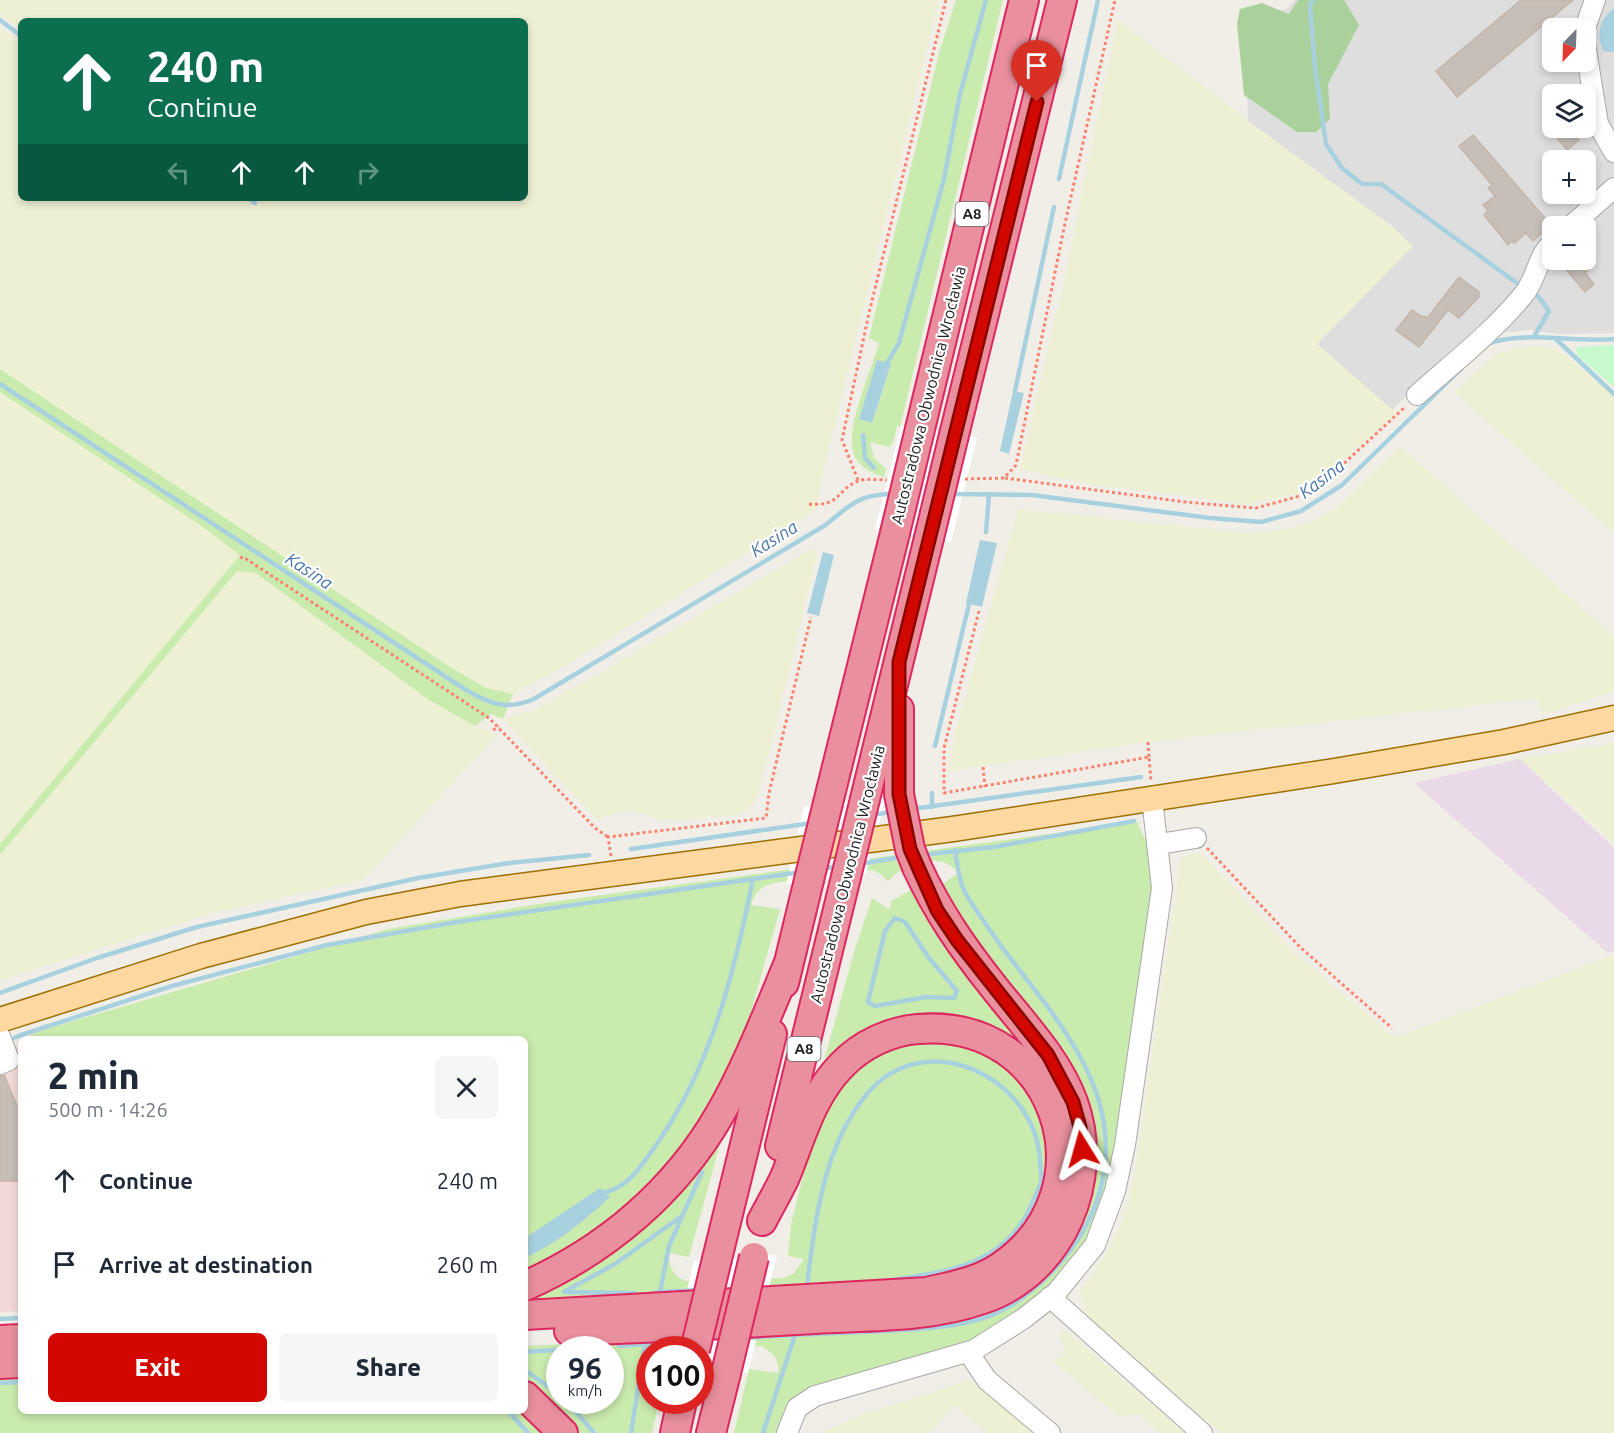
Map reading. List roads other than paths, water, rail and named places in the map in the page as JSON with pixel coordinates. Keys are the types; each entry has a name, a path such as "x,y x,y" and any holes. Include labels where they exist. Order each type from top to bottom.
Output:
{"highway":[{"name":"Autostradowa Obwodnica Wrocławia","path":"698,1336 1024,0"},
{"name":"Autostradowa Obwodnica Wrocławia","path":"711,1433 1062,0"},
{"path":"528,1333 937,1311 983,1299 1001,1292 1020,1280 1050,1251 1070,1217 1080,1184 1082,1149 1080,1127 1073,1102 1048,1055 957,940 937,910 910,849 899,794 899,662"},
{"path":"528,1285 562,1269 620,1230 676,1177 721,1113 788,965"},
{"path":"528,1315 927,1292 977,1279 1015,1256 1034,1237 1047,1218 1055,1197 1061,1169 1057,1121 1042,1087 1034,1077 1023,1064 990,1041 970,1033 950,1029 919,1029 892,1035 859,1050 829,1078 806,1120 784,1178 762,1221"},
{"path":"0,1340 18,1339"},
{"path":"0,1364 18,1363"},
{"path":"528,1399 563,1433"},
{"path":"675,1433 679,1414"}],"main road":[{"path":"0,1020 201,956 366,912 460,894 615,876 953,829 1481,746 1614,718"}],"street":[{"path":"1589,18 1595,0"},
{"path":"1590,72 1598,124 1614,152"},
{"path":"1582,216 1614,188"},
{"path":"1417,395 1481,338 1526,292 1542,255"},
{"path":"787,1433 796,1408 815,1396 968,1352 1023,1319 1050,1297 1095,1245 1115,1191 1125,1145 1162,888 1159,844 1152,798"},
{"path":"1159,844 1196,838"},
{"path":"0,1037 9,1060 0,1064"},
{"path":"1050,1297 1202,1433"},
{"path":"968,1352 987,1380 1050,1433"}],"water":[{"path":"1614,8 1614,52 1603,51 1600,28"},
{"path":"877,360 891,364 872,423 859,419"},
{"path":"1013,391 1024,393 1009,454 1000,451"},
{"path":"980,540 997,543 982,607 966,603"},
{"path":"823,552 834,555 819,616 807,613"},
{"path":"600,1188 610,1197 570,1231 528,1256 528,1236"}],"waterway":[{"path":"887,363 899,343 944,179 960,94 986,0"},
{"path":"1059,179 1098,0"},
{"path":"1313,0 1310,6 1315,67 1326,144 1342,168 1362,184 1381,184 1521,286"},
{"path":"0,20 18,34"},
{"path":"1015,391 1054,207"},
{"path":"1535,335 1549,311 1538,296"},
{"name":"Kasina","path":"1486,344 1534,337 1614,339"},
{"path":"1557,340 1614,394"},
{"name":"Kasina","path":"949,494 1032,495 1210,518 1261,522 1301,511 1342,485 1461,369"},
{"name":"Kasina","path":"0,384 466,690 490,702 506,705 532,700 824,526 856,502 872,496 895,494"},
{"path":"863,435 865,458 874,468"},
{"path":"986,532 989,494"},
{"path":"935,746 969,604"},
{"path":"912,809 1141,777"},
{"path":"932,793 932,807"},
{"path":"871,815 892,812"},
{"path":"922,855 994,847 1134,821"},
{"path":"631,849 812,823"},
{"path":"744,1338 923,1329 954,1325 993,1315 1011,1305 1044,1280 1072,1248 1088,1222 1099,1195 1105,1168 1106,1140 1101,1111 1092,1082 1078,1053 1056,1018 969,899 961,881 955,850"},
{"path":"0,993 97,958 197,927 418,878 509,863 589,855"},
{"path":"859,864 902,857"},
{"path":"821,869 839,866"},
{"path":"21,1035 172,986 327,945 457,922 801,872"},
{"path":"604,1193 621,1186 638,1170 674,1117 691,1086 718,1019 738,950 753,879"},
{"path":"895,918 905,922 929,958 957,991 954,998 926,997 875,1006 868,1002 885,931 895,918"},
{"path":"14,1038 18,1036"},
{"path":"19,1036 22,1036"},
{"path":"807,1286 818,1211 831,1161 840,1137 867,1094 891,1073 918,1063 946,1062 973,1070 998,1084 1019,1105 1034,1130 1040,1160 1039,1187 1018,1228 1005,1242 989,1253 971,1263 949,1270 893,1280"},
{"path":"654,1293 660,1292 669,1246 702,1172"},
{"path":"634,1293 564,1292 615,1264 679,1218"},
{"path":"660,1292 700,1290"},
{"path":"0,1319 18,1318"},
{"path":"763,1433 795,1335"},
{"path":"624,1346 636,1345"},
{"path":"528,1352 546,1351"},
{"path":"528,1372 546,1385"},
{"path":"0,1383 18,1382"},
{"path":"631,1433 636,1401"},
{"path":"511,1414 528,1433"},
{"path":"578,1414 594,1433"}]}
